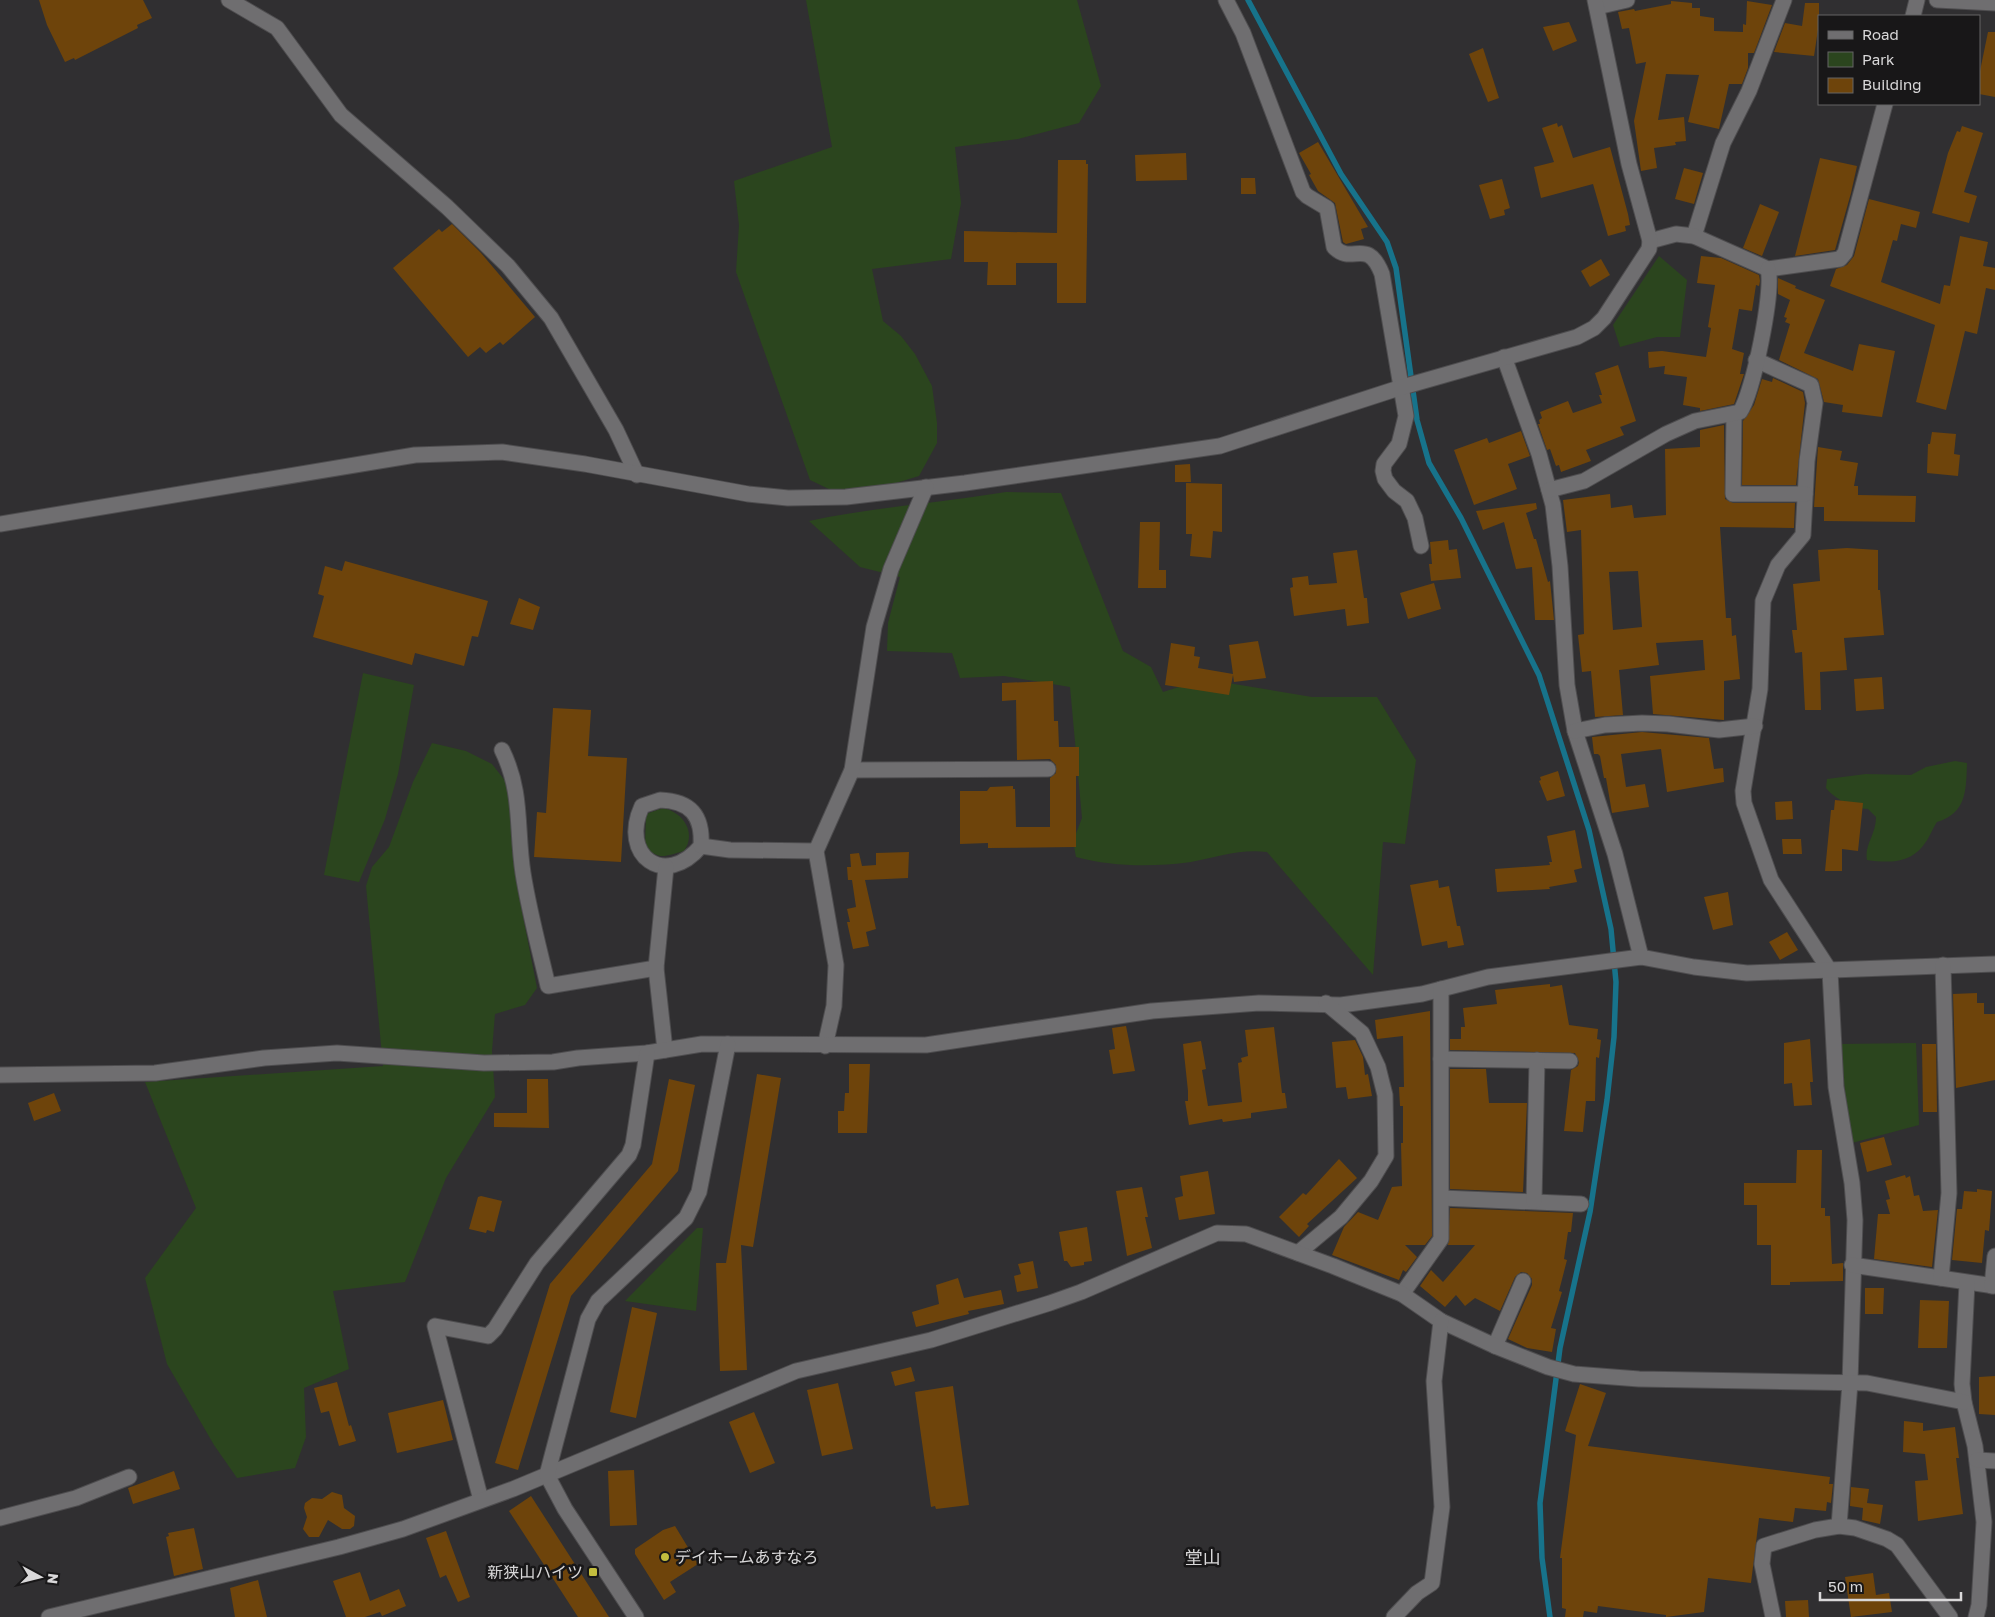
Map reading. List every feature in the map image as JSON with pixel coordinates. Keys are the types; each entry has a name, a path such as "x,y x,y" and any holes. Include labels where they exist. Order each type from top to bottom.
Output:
{"street":[{"path":"229,0 277,28 341,115 447,207 508,266 551,318 616,430 637,475"},
{"path":"1226,0 1243,33 1304,192 1307,196 1327,208 1334,247 1338,251 1366,254 1376,260 1385,287 1410,384 1404,429 1399,444 1384,464 1383,471 1385,479 1394,491 1407,501 1415,518 1421,546"},
{"path":"0,524 415,455 502,452 585,464 748,494 788,498 846,497 1220,446 1410,384 1577,337 1594,328 1604,318 1649,249 1650,241 1629,164 1596,4 1627,0"},
{"path":"1694,236 1723,143 1749,91 1784,0"},
{"path":"1913,15 1917,0"},
{"path":"1937,0 1995,3"},
{"path":"1650,241 1676,234 1694,236 1768,269 1844,256 1885,105"},
{"path":"1549,490 1584,481 1666,434 1695,421 1734,414 1743,407 1756,360 1769,298 1768,269"},
{"path":"1504,357 1553,505 1560,566 1567,685 1575,731 1615,854 1636,958"},
{"path":"1756,360 1811,385 1815,403 1805,494 1803,534 1778,565 1762,601 1760,689 1755,726 1743,782 1744,803 1771,880 1830,971 1836,1087 1852,1183 1854,1220 1850,1383 1839,1526"},
{"path":"1734,414 1733,494 1805,494"},
{"path":"825,1046 834,1006 836,965 816,851 852,770 874,627 891,569 926,487"},
{"path":"1575,731 1605,725 1642,723 1719,730 1755,726"},
{"path":"502,750 512,771 516,789 523,873 548,986 656,968"},
{"path":"852,770 1048,769"},
{"path":"660,800 682,802 691,809 700,828 701,846 687,860 666,867 643,858 639,851 638,822 642,806 660,800"},
{"path":"701,846 730,850 816,851"},
{"path":"665,1050 656,968 666,867"},
{"path":"0,1075 155,1073 264,1058 337,1054 494,1063 553,1062 578,1058 647,1053 702,1044 926,1045 1152,1011 1259,1003 1326,1003 1341,1005 1422,994 1488,977 1636,958 1747,973 1995,964"},
{"path":"1941,1278 1949,1193 1943,965"},
{"path":"1402,1294 1441,1239 1440,989"},
{"path":"1298,1253 1341,1217 1370,1181 1386,1156 1385,1095 1378,1067 1362,1033 1326,1003"},
{"path":"636,1617 565,1510 547,1475 588,1320 598,1301 686,1218 698,1192 728,1044"},
{"path":"481,1500 435,1326 488,1336 495,1329 537,1263 628,1155 632,1145 647,1053"},
{"path":"1441,1059 1570,1061"},
{"path":"1534,1201 1537,1060"},
{"path":"1442,1198 1581,1204"},
{"path":"48,1617 384,1535 547,1475 796,1371 931,1340 1050,1303 1081,1292 1217,1233 1246,1234 1402,1294 1440,1321 1548,1368 1574,1374 1639,1378 1867,1383 1964,1402"},
{"path":"1852,1266 1993,1286 1995,1256"},
{"path":"1495,1346 1523,1281"},
{"path":"1968,1283 1962,1384 1964,1402 1977,1460 1984,1522 1979,1605 1976,1617"},
{"path":"1394,1617 1417,1593 1432,1583 1442,1507 1434,1381 1440,1321"},
{"path":"1977,1460 1995,1461"},
{"path":"0,1518 76,1498 129,1477"},
{"path":"1773,1617 1762,1564 1764,1546 1815,1530 1839,1526 1855,1528 1897,1545 1950,1617"}],"green space":[{"path":"806,0 1077,0 1101,86 1079,123 1018,139 955,147 961,203 951,259 872,269 883,321 901,336 915,354 932,386 937,423 937,443 919,476 886,486 833,491 810,480 736,272 739,225 734,181 832,147"},
{"path":"1659,256 1687,280 1680,337 1657,337 1620,347 1613,325"},
{"path":"1006,492 1061,493 1123,651 1151,667 1163,692 1204,679 1312,697 1377,697 1416,760 1405,844 1383,842 1373,975 1267,852 1238,853 1191,862 1162,865 1104,863 1076,857 1073,841 1082,818 1070,687 1004,676 960,678 952,653 887,651 888,623 900,577 860,567 809,521 858,512"},
{"path":"363,673 414,685 398,774 385,819 359,882 324,875"},
{"path":"432,743 466,751 492,764 506,782 518,864 517,886 537,988 525,1005 495,1014 492,1051 495,1097 446,1178 405,1282 333,1291 349,1369 304,1388 306,1437 295,1468 237,1478 214,1445 167,1364 145,1278 196,1208 145,1082 383,1066 366,886 372,867 389,847 413,782"},
{"path":"1955,761 1967,763 1963,799 1954,813 1937,822 1927,841 1913,855 1899,861 1867,860 1867,849 1876,817 1868,809 1848,807 1826,788 1827,779 1866,774 1911,775 1926,767"},
{"path":"663,808 677,814 682,819 686,824 689,837 684,851 663,856 654,854 645,846 646,814"},
{"path":"1916,1043 1919,1125 1852,1143 1846,1107 1841,1044"},
{"path":"697,1228 703,1228 696,1311 625,1301"}],"building":[{"path":"39,0 143,0 152,18 137,25 138,28 75,60 74,58 65,62 47,25"},
{"path":"1671,1 1692,3 1692,8 1700,8 1700,16 1714,18 1714,31 1743,32 1743,24 1746,25 1747,1 1772,5 1754,53 1748,53 1748,68 1742,84 1729,84 1719,129 1688,122 1699,75 1666,74 1658,120 1684,117 1686,141 1675,142 1676,145 1654,148 1657,168 1641,171 1634,121 1646,62 1636,64 1629,28 1622,29 1618,12 1634,9 1635,11 1671,4"},
{"path":"1805,3 1819,3 1818,30 1814,56 1774,52 1785,23 1802,26"},
{"path":"1569,22 1577,41 1553,51 1543,27"},
{"path":"1988,32 1995,32 1995,97 1980,94 1980,71"},
{"path":"1483,48 1499,98 1488,102 1469,54"},
{"path":"1557,123 1558,127 1562,125 1573,158 1610,147 1628,214 1630,225 1625,226 1626,231 1608,236 1593,184 1541,198 1534,167 1554,162 1542,128"},
{"path":"1962,126 1983,133 1964,192 1977,196 1969,223 1932,213 1948,153 1957,131 1960,132"},
{"path":"1318,142 1368,227 1361,229 1364,239 1346,244 1343,242 1335,203 1318,191 1309,175 1311,174 1299,153"},
{"path":"1186,153 1187,180 1136,181 1135,155"},
{"path":"1820,158 1857,166 1851,193 1835,250 1795,256"},
{"path":"1058,160 1086,160 1086,164 1088,164 1086,303 1057,303 1057,263 1016,263 1016,285 987,285 988,262 964,262 964,231 1057,233"},
{"path":"1684,168 1703,173 1694,204 1675,199"},
{"path":"1241,178 1255,178 1256,194 1241,194"},
{"path":"1502,179 1510,208 1504,210 1505,215 1490,219 1479,185"},
{"path":"1869,199 1920,212 1916,228 1901,224 1897,241 1893,240 1881,282 1940,304 1944,285 1950,286 1960,236 1988,242 1983,266 1995,268 1995,290 1986,288 1977,334 1965,331 1946,410 1916,402 1935,325 1830,286 1836,269 1847,265 1854,256"},
{"path":"1760,204 1779,212 1762,256 1743,248"},
{"path":"452,224 481,253 535,317 503,345 500,342 486,353 480,347 468,357 393,268 439,229 442,232"},
{"path":"1701,256 1721,258 1759,275 1760,281 1759,286 1756,285 1752,311 1739,309 1732,349 1744,353 1740,374 1744,374 1734,404 1700,411 1700,408 1683,405 1687,377 1664,374 1665,366 1649,368 1648,352 1662,351 1706,357 1711,328 1708,327 1715,285 1697,283"},
{"path":"1601,259 1610,275 1590,287 1581,271"},
{"path":"1778,278 1796,286 1795,288 1825,300 1804,353 1853,371 1859,344 1895,351 1882,417 1842,412 1843,405 1824,402 1818,379 1779,360 1790,324 1785,322 1787,318 1784,317 1790,300 1778,294"},
{"path":"1618,365 1636,421 1620,427 1624,435 1586,450 1591,461 1561,472 1559,465 1556,466 1550,449 1547,450 1538,424 1540,424 1539,420 1542,418 1540,412 1568,401 1573,413 1602,403 1599,395 1602,395 1595,373"},
{"path":"1773,378 1803,392 1805,403 1796,485 1742,485 1743,421 1754,405 1762,379 1772,382"},
{"path":"1724,425 1725,499 1733,503 1795,503 1794,528 1720,527 1726,618 1731,618 1732,636 1736,635 1740,679 1724,681 1724,720 1653,714 1650,676 1705,670 1703,640 1656,643 1659,665 1619,670 1623,715 1595,717 1591,671 1582,672 1578,635 1584,634 1581,530 1567,532 1563,500 1610,494 1611,508 1632,505 1634,518 1666,515 1665,449 1700,447 1700,430","holes":["1638,571 1642,627 1613,630 1609,572"]},
{"path":"1521,431 1530,456 1508,464 1517,489 1474,505 1454,450 1487,438 1489,443"},
{"path":"1932,432 1956,434 1954,454 1960,455 1958,476 1927,473 1928,444 1930,444"},
{"path":"1818,447 1842,451 1840,460 1858,463 1854,486 1858,486 1858,495 1916,496 1915,522 1824,521 1824,507 1814,507"},
{"path":"1190,464 1191,482 1175,482 1175,465"},
{"path":"1186,483 1222,484 1222,532 1213,531 1211,558 1190,556 1192,534 1186,534"},
{"path":"1536,503 1537,509 1526,513 1534,539 1536,539 1548,582 1550,581 1554,620 1535,620 1532,567 1516,569 1504,522 1483,530 1476,511"},
{"path":"1140,522 1160,522 1159,570 1166,570 1166,588 1138,588"},
{"path":"1448,540 1449,550 1457,549 1461,578 1431,581 1429,564 1432,564 1430,542"},
{"path":"1847,548 1878,550 1878,590 1880,590 1884,635 1844,638 1847,670 1820,672 1821,710 1805,710 1802,652 1795,653 1792,630 1797,630 1793,584 1820,581 1818,550"},
{"path":"1357,550 1364,598 1367,598 1369,623 1347,626 1345,609 1294,616 1290,588 1293,587 1292,578 1308,576 1309,585 1337,583 1333,553"},
{"path":"345,561 488,601 478,637 472,636 464,666 415,653 412,665 313,637 324,596 318,594 325,566 342,571"},
{"path":"1434,583 1441,609 1408,619 1400,593"},
{"path":"519,598 540,607 533,630 510,624"},
{"path":"1258,641 1266,678 1234,682 1233,675 1229,695 1165,685 1171,643 1195,647 1194,656 1200,657 1198,668 1233,674 1229,645"},
{"path":"1882,677 1884,709 1856,711 1854,679"},
{"path":"1053,681 1054,721 1058,721 1059,747 1079,747 1079,776 1076,776 1076,847 988,848 988,843 960,844 960,791 987,791 990,787 1013,786 1013,789 1015,789 1016,827 1050,827 1050,778 1056,773 1056,765 1050,759 1017,760 1016,700 1002,701 1002,683"},
{"path":"553,708 591,710 588,756 627,758 621,862 534,857 537,812 546,813"},
{"path":"1642,732 1709,738 1714,769 1723,768 1724,782 1667,792 1661,749 1621,754 1626,787 1645,784 1649,807 1612,813 1606,778 1604,778 1600,756 1594,754 1592,737"},
{"path":"1558,771 1565,796 1547,801 1539,781 1541,780 1540,777"},
{"path":"1835,800 1863,803 1858,851 1842,849 1842,871 1825,871 1831,810 1834,810"},
{"path":"1792,801 1793,819 1776,820 1775,802"},
{"path":"1575,830 1582,868 1574,870 1577,882 1549,887 1550,889 1497,892 1495,869 1550,865 1549,862 1552,862 1547,836"},
{"path":"1782,839 1801,839 1802,854 1783,854"},
{"path":"909,852 908,878 865,880 876,929 866,932 869,946 853,949 847,922 850,922 847,909 856,907 852,880 848,880 847,867 851,867 850,854 859,853 862,866 876,865 876,853"},
{"path":"1438,880 1439,888 1449,886 1457,926 1460,926 1464,945 1448,948 1447,941 1422,946 1410,885"},
{"path":"1728,892 1733,925 1713,930 1704,897"},
{"path":"1787,932 1798,950 1780,960 1769,942"},
{"path":"1550,984 1550,987 1562,985 1569,1025 1598,1029 1597,1039 1601,1040 1599,1058 1596,1057 1595,1101 1586,1101 1583,1132 1564,1131 1571,1070 1578,1066 1579,1062 1575,1053 1450,1050 1450,1039 1461,1039 1461,1027 1465,1027 1463,1008 1497,1004 1495,990"},
{"path":"1977,993 1977,1003 1984,1003 1984,1014 1995,1014 1995,1080 1956,1088 1953,994"},
{"path":"1430,1011 1432,1236 1425,1245 1405,1245 1417,1257 1406,1272 1403,1270 1399,1280 1332,1255 1344,1227 1358,1212 1378,1220 1392,1187 1402,1186 1401,1143 1403,1143 1403,1106 1400,1106 1399,1087 1404,1087 1403,1036 1377,1039 1375,1020"},
{"path":"1126,1026 1135,1071 1113,1074 1109,1050 1115,1049 1112,1028"},
{"path":"1274,1027 1282,1093 1285,1093 1287,1108 1251,1113 1251,1118 1223,1122 1222,1119 1189,1125 1185,1101 1188,1101 1188,1091 1183,1044 1201,1041 1206,1069 1202,1070 1208,1106 1242,1102 1238,1063 1242,1062 1241,1058 1248,1056 1245,1030"},
{"path":"1810,1039 1813,1082 1810,1082 1812,1105 1794,1106 1792,1083 1784,1084 1784,1043"},
{"path":"1355,1040 1363,1057 1365,1075 1368,1074 1372,1096 1348,1099 1346,1087 1336,1088 1332,1042"},
{"path":"1922,1044 1936,1044 1937,1112 1923,1112"},
{"path":"849,1064 870,1064 867,1133 838,1133 838,1111 844,1111 845,1093 849,1093"},
{"path":"1450,1069 1486,1069 1489,1103 1527,1103 1523,1192 1450,1189"},
{"path":"757,1074 781,1078 753,1247 741,1245 747,1370 720,1371 716,1263 726,1263"},
{"path":"527,1079 548,1079 549,1128 494,1127 494,1113 527,1113"},
{"path":"669,1079 695,1085 678,1171 571,1296 518,1470 495,1463 550,1284 652,1164"},
{"path":"54,1093 61,1111 34,1121 28,1103"},
{"path":"1884,1137 1892,1165 1867,1172 1860,1143"},
{"path":"1797,1150 1822,1150 1821,1208 1825,1208 1825,1216 1830,1216 1832,1264 1843,1263 1843,1281 1790,1282 1790,1285 1771,1285 1771,1245 1757,1245 1757,1205 1744,1205 1744,1183 1796,1183"},
{"path":"1339,1159 1357,1178 1307,1224 1309,1226 1299,1237 1279,1217 1303,1193 1306,1195"},
{"path":"1208,1171 1215,1214 1179,1220 1175,1198 1183,1196 1180,1176"},
{"path":"1905,1175 1906,1178 1910,1176 1914,1196 1919,1195 1923,1211 1938,1210 1932,1267 1874,1259 1878,1214 1890,1214 1886,1200 1890,1199 1885,1181"},
{"path":"1142,1187 1148,1217 1145,1217 1152,1248 1127,1256 1116,1191"},
{"path":"1977,1189 1992,1191 1989,1231 1985,1230 1982,1263 1952,1260 1957,1209 1962,1209 1964,1191 1977,1192"},
{"path":"478,1197 502,1201 494,1232 487,1230 486,1233 469,1229"},
{"path":"1450,1208 1573,1213 1571,1232 1568,1232 1564,1259 1567,1260 1559,1291 1562,1292 1551,1328 1556,1329 1552,1352 1527,1348 1508,1339 1532,1285 1532,1279 1527,1273 1521,1272 1515,1277 1500,1311 1475,1298 1465,1306 1456,1295 1445,1307 1420,1286 1431,1270 1443,1282 1475,1245 1448,1245"},
{"path":"1087,1227 1092,1261 1084,1262 1084,1265 1071,1267 1067,1261 1064,1261 1059,1232"},
{"path":"1033,1261 1038,1288 1017,1292 1014,1276 1021,1274 1018,1264"},
{"path":"958,1278 964,1298 1001,1290 1004,1304 968,1311 969,1314 916,1327 912,1312 939,1304 936,1285"},
{"path":"1865,1288 1884,1288 1883,1314 1865,1314"},
{"path":"1920,1300 1949,1301 1947,1348 1918,1348"},
{"path":"632,1307 657,1313 636,1418 610,1412"},
{"path":"911,1367 915,1381 895,1386 891,1372"},
{"path":"1995,1376 1995,1415 1979,1414 1979,1377"},
{"path":"337,1382 349,1426 351,1425 356,1441 339,1446 329,1411 321,1413 314,1388"},
{"path":"838,1383 853,1449 822,1456 807,1390"},
{"path":"1580,1384 1606,1393 1588,1446 1830,1477 1829,1484 1833,1484 1831,1503 1827,1502 1826,1511 1795,1508 1793,1522 1759,1518 1751,1583 1708,1578 1704,1612 1666,1617 1666,1615 1598,1606 1597,1613 1584,1611 1583,1617 1565,1617 1566,1609 1562,1608 1562,1558 1560,1558 1576,1435 1565,1431"},
{"path":"953,1386 969,1505 936,1509 935,1506 931,1507 915,1392"},
{"path":"443,1400 453,1440 397,1453 388,1413"},
{"path":"754,1412 775,1463 750,1473 729,1422"},
{"path":"1904,1421 1923,1423 1923,1431 1955,1427 1959,1458 1956,1458 1963,1514 1918,1521 1915,1481 1928,1480 1925,1454 1903,1452"},
{"path":"634,1470 637,1525 610,1526 608,1471"},
{"path":"174,1471 180,1489 133,1504 128,1488"},
{"path":"1851,1487 1869,1489 1867,1503 1883,1505 1880,1524 1862,1520 1863,1508 1850,1506"},
{"path":"332,1492 342,1495 344,1508 355,1516 354,1526 350,1529 342,1529 328,1520 319,1537 309,1537 303,1529 307,1517 304,1508 305,1503 312,1498 322,1499"},
{"path":"531,1496 609,1617 578,1617 509,1511"},
{"name":"デイホームあすなろ","path":"675,1526 698,1564 670,1582 676,1592 664,1600 635,1554 635,1549 663,1530"},
{"path":"194,1528 203,1569 174,1576 166,1537 169,1536 168,1533"},
{"path":"446,1531 470,1597 458,1602 446,1575 440,1578 426,1538"},
{"path":"360,1572 370,1601 399,1589 406,1606 382,1616 380,1612 365,1617 346,1617 333,1581"},
{"path":"1873,1573 1876,1595 1889,1593 1892,1612 1851,1617 1845,1577"},
{"path":"258,1580 267,1617 235,1617 230,1588"},
{"path":"1808,1600 1809,1617 1786,1617 1785,1601"}],"waterway":[{"path":"1248,0 1341,174 1387,242 1396,268 1417,420 1429,463 1461,518 1539,675 1589,830 1611,929 1616,982 1614,1037 1607,1100 1590,1212 1560,1348 1540,1503 1542,1558 1550,1617"}],"place":[{"name":"デイホームあすなろ","path":"665,1557"},
{"name":"新狭山ハイツ","path":"593,1572"}],"district":[{"name":"堂山","path":"1203,1558"}]}
